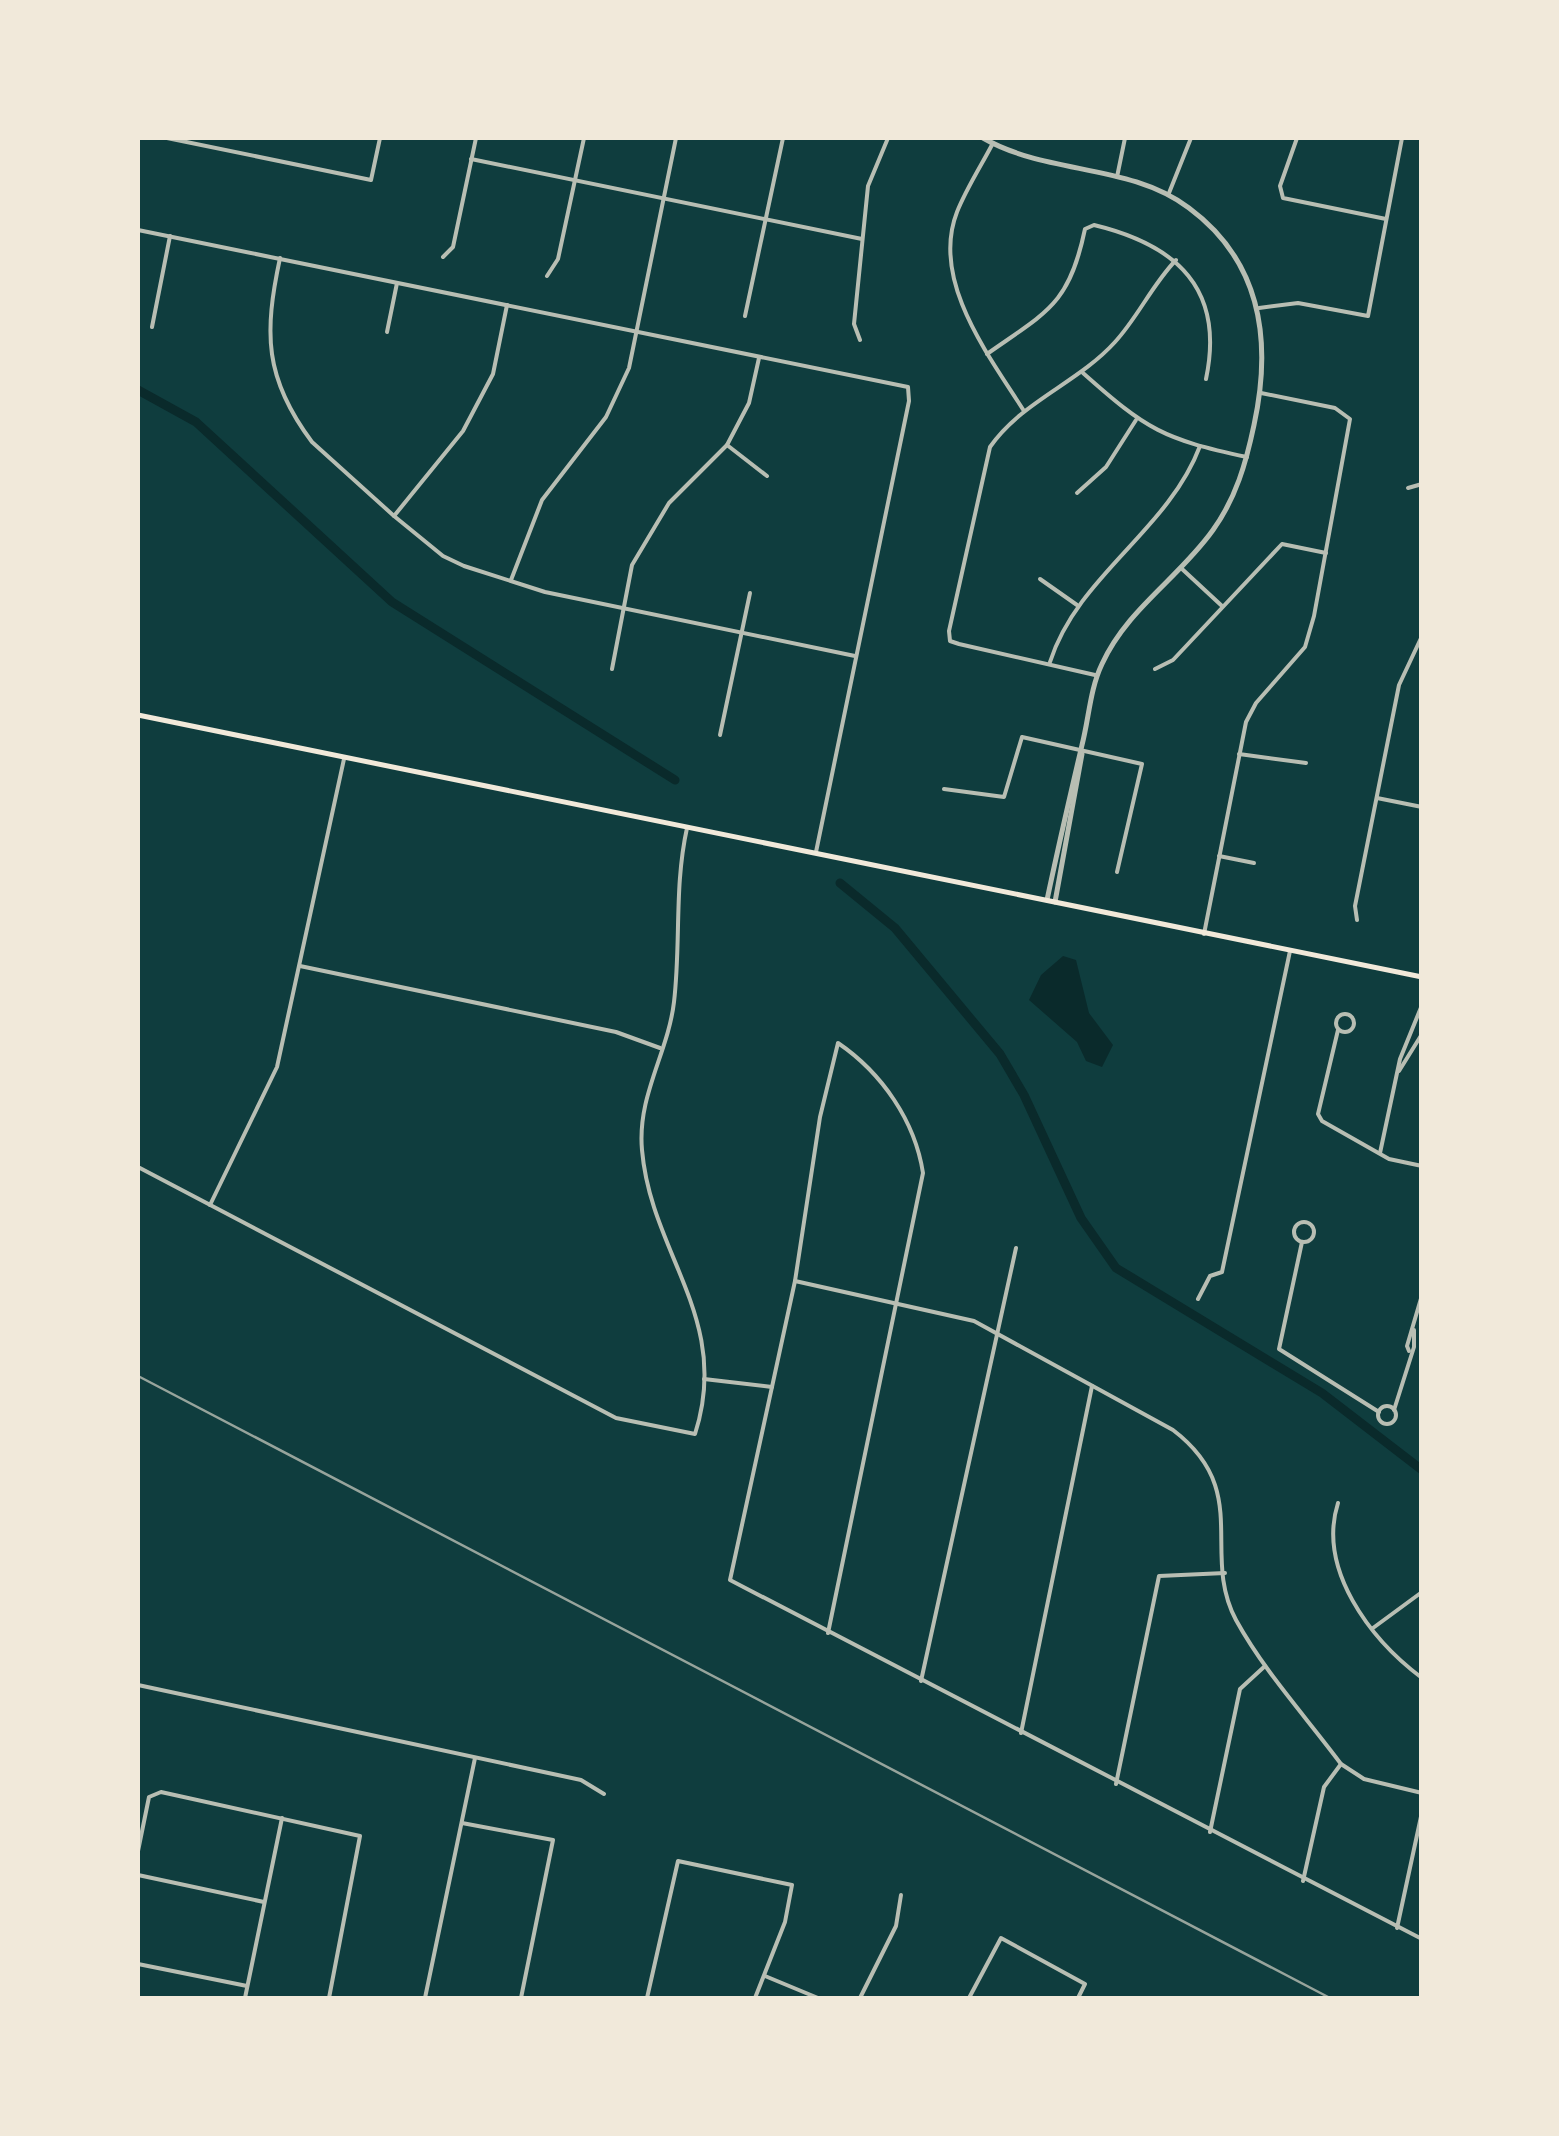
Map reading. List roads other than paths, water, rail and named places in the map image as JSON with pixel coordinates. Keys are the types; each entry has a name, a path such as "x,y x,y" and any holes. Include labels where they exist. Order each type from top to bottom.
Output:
{"main road":[{"path":"138,715 1422,977"}],"street":[{"path":"167,138 371,180 380,138"},
{"path":"443,257 453,246 476,138"},
{"path":"547,276 558,259 584,138"},
{"path":"510,582 542,500 619,394 636,332 676,138"},
{"path":"745,316 783,138"},
{"path":"860,340 854,324 868,186 888,138"},
{"path":"983,138 1024,158 1117,176 1169,194 1220,236 1242,268 1259,308 1265,359 1247,457 1220,521 1123,629 1097,675 1051,901"},
{"path":"1117,176 1125,138"},
{"path":"1169,194 1192,138"},
{"path":"1296,138 1280,186 1283,198 1386,219"},
{"path":"1259,308 1298,303 1368,316 1402,138"},
{"path":"992,143 955,216 953,253 964,316 1024,411"},
{"path":"472,159 862,239"},
{"path":"987,354 1064,295 1080,260 1085,228 1094,224 1155,244 1176,260 1207,310 1212,349 1206,379"},
{"path":"138,230 908,387 909,401 816,852"},
{"path":"152,328 170,236"},
{"path":"280,258 268,314 278,385 312,442 443,556 510,582 855,656"},
{"path":"1097,675 950,640 983,466 1006,424 1083,373 1118,340 1153,284 1176,260"},
{"path":"387,332 397,283"},
{"path":"394,516 426,481 470,417 493,374 508,305"},
{"path":"612,669 632,564 647,532 669,503 727,445 749,403 759,358"},
{"path":"1083,373 1136,420 1200,446 1247,457"},
{"path":"1204,934 1239,754 1256,703 1305,647 1350,418 1334,408 1261,393"},
{"path":"1077,492 1106,467 1136,420"},
{"path":"727,445 767,476"},
{"path":"1050,663 1078,606 1174,498 1200,446"},
{"path":"1408,488 1422,484"},
{"path":"1156,669 1173,660 1282,544 1326,553"},
{"path":"1180,568 1222,606"},
{"path":"1040,579 1078,606"},
{"path":"720,735 750,592"},
{"path":"1357,920 1355,906 1399,685 1422,636"},
{"path":"944,789 1004,796 1022,738 1142,764 1117,872"},
{"path":"1239,754 1306,763"},
{"path":"210,1205 272,1080 344,758"},
{"path":"1375,797 1422,806"},
{"path":"138,1167 616,1418 694,1434 703,1409 701,1325 644,1178 641,1145 644,1104 674,1000 676,885 687,828"},
{"path":"1219,856 1254,863"},
{"path":"1198,1300 1210,1276 1222,1272 1290,951"},
{"path":"300,966 616,1032 662,1048"},
{"path":"1380,1154 1399,1071 1422,1005"},
{"path":"1338,1030 1318,1114 1322,1121 1380,1154 1422,1166"},
{"path":"1399,1071 1422,1034"},
{"path":"828,1633 923,1173 910,1121 858,1056 838,1043 820,1117 794,1281 730,1580 828,1633 1116,1784 1422,1939"},
{"path":"1302,1242 1279,1349 1379,1412"},
{"path":"921,1681 1016,1248"},
{"path":"794,1281 974,1321 1198,1449 1214,1477 1234,1617 1340,1764 1364,1779 1422,1793"},
{"path":"1379,1412 1380,1421 1388,1424 1395,1419 1410,1351 1407,1346 1422,1294"},
{"path":"704,1379 772,1387"},
{"path":"1020,1733 1092,1386"},
{"path":"1379,1412 1387,1406 1394,1410"},
{"path":"1338,1503 1330,1526 1338,1576 1372,1628 1422,1678"},
{"path":"1116,1784 1159,1576 1225,1574"},
{"path":"1372,1628 1422,1592"},
{"path":"1210,1832 1240,1689 1266,1665"},
{"path":"138,1686 581,1780 604,1794"},
{"path":"425,1998 476,1756"},
{"path":"1304,1881 1324,1786 1340,1764"},
{"path":"138,1851 149,1797 154,1794 360,1836 329,1998"},
{"path":"1397,1928 1422,1812"},
{"path":"244,1998 282,1818"},
{"path":"462,1823 553,1840 522,1998"},
{"path":"647,1998 678,1861 792,1886 785,1922 754,1998"},
{"path":"138,1876 264,1902"},
{"path":"860,1998 896,1926 902,1895"},
{"path":"969,1998 1001,1938 1085,1984 1078,1998"},
{"path":"138,1964 247,1986"},
{"path":"765,1976 818,1998"}],"water":[{"path":"1063,956 1076,960 1089,1013 1113,1045 1102,1067 1086,1061 1077,1042 1029,1000 1041,975"}],"waterway":[{"path":"138,390 196,422 392,602 675,780"},
{"path":"840,883 895,928 1000,1054 1024,1095 1081,1218 1116,1268 1322,1393 1422,1470"}],"railway":[{"path":"138,1376 1330,1998"}]}
